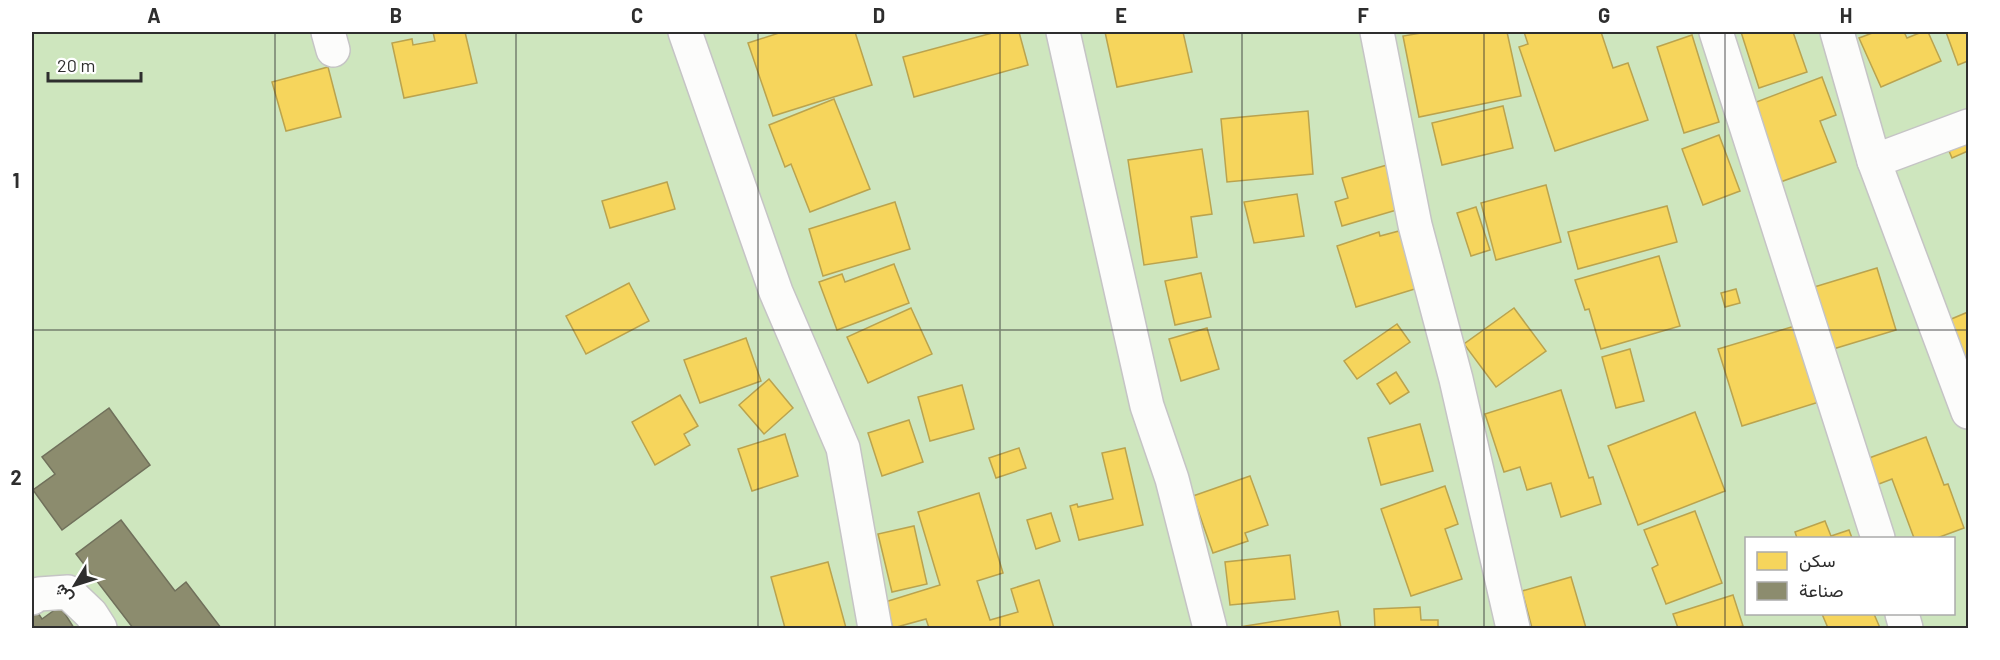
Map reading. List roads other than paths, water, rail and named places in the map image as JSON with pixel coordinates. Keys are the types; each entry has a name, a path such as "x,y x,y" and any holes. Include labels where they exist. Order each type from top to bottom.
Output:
{"street":[{"path":"685,32 776,292 843,448 875,628"},
{"path":"1063,32 1147,406 1172,479 1210,628"},
{"path":"1377,32 1415,225 1456,379 1513,628"},
{"path":"1716,32 1878,537"},
{"path":"1837,32 1874,161 1968,412"},
{"path":"1874,161 1968,126"},
{"path":"32,598 39,594 68,592 91,614 100,628"}]}
